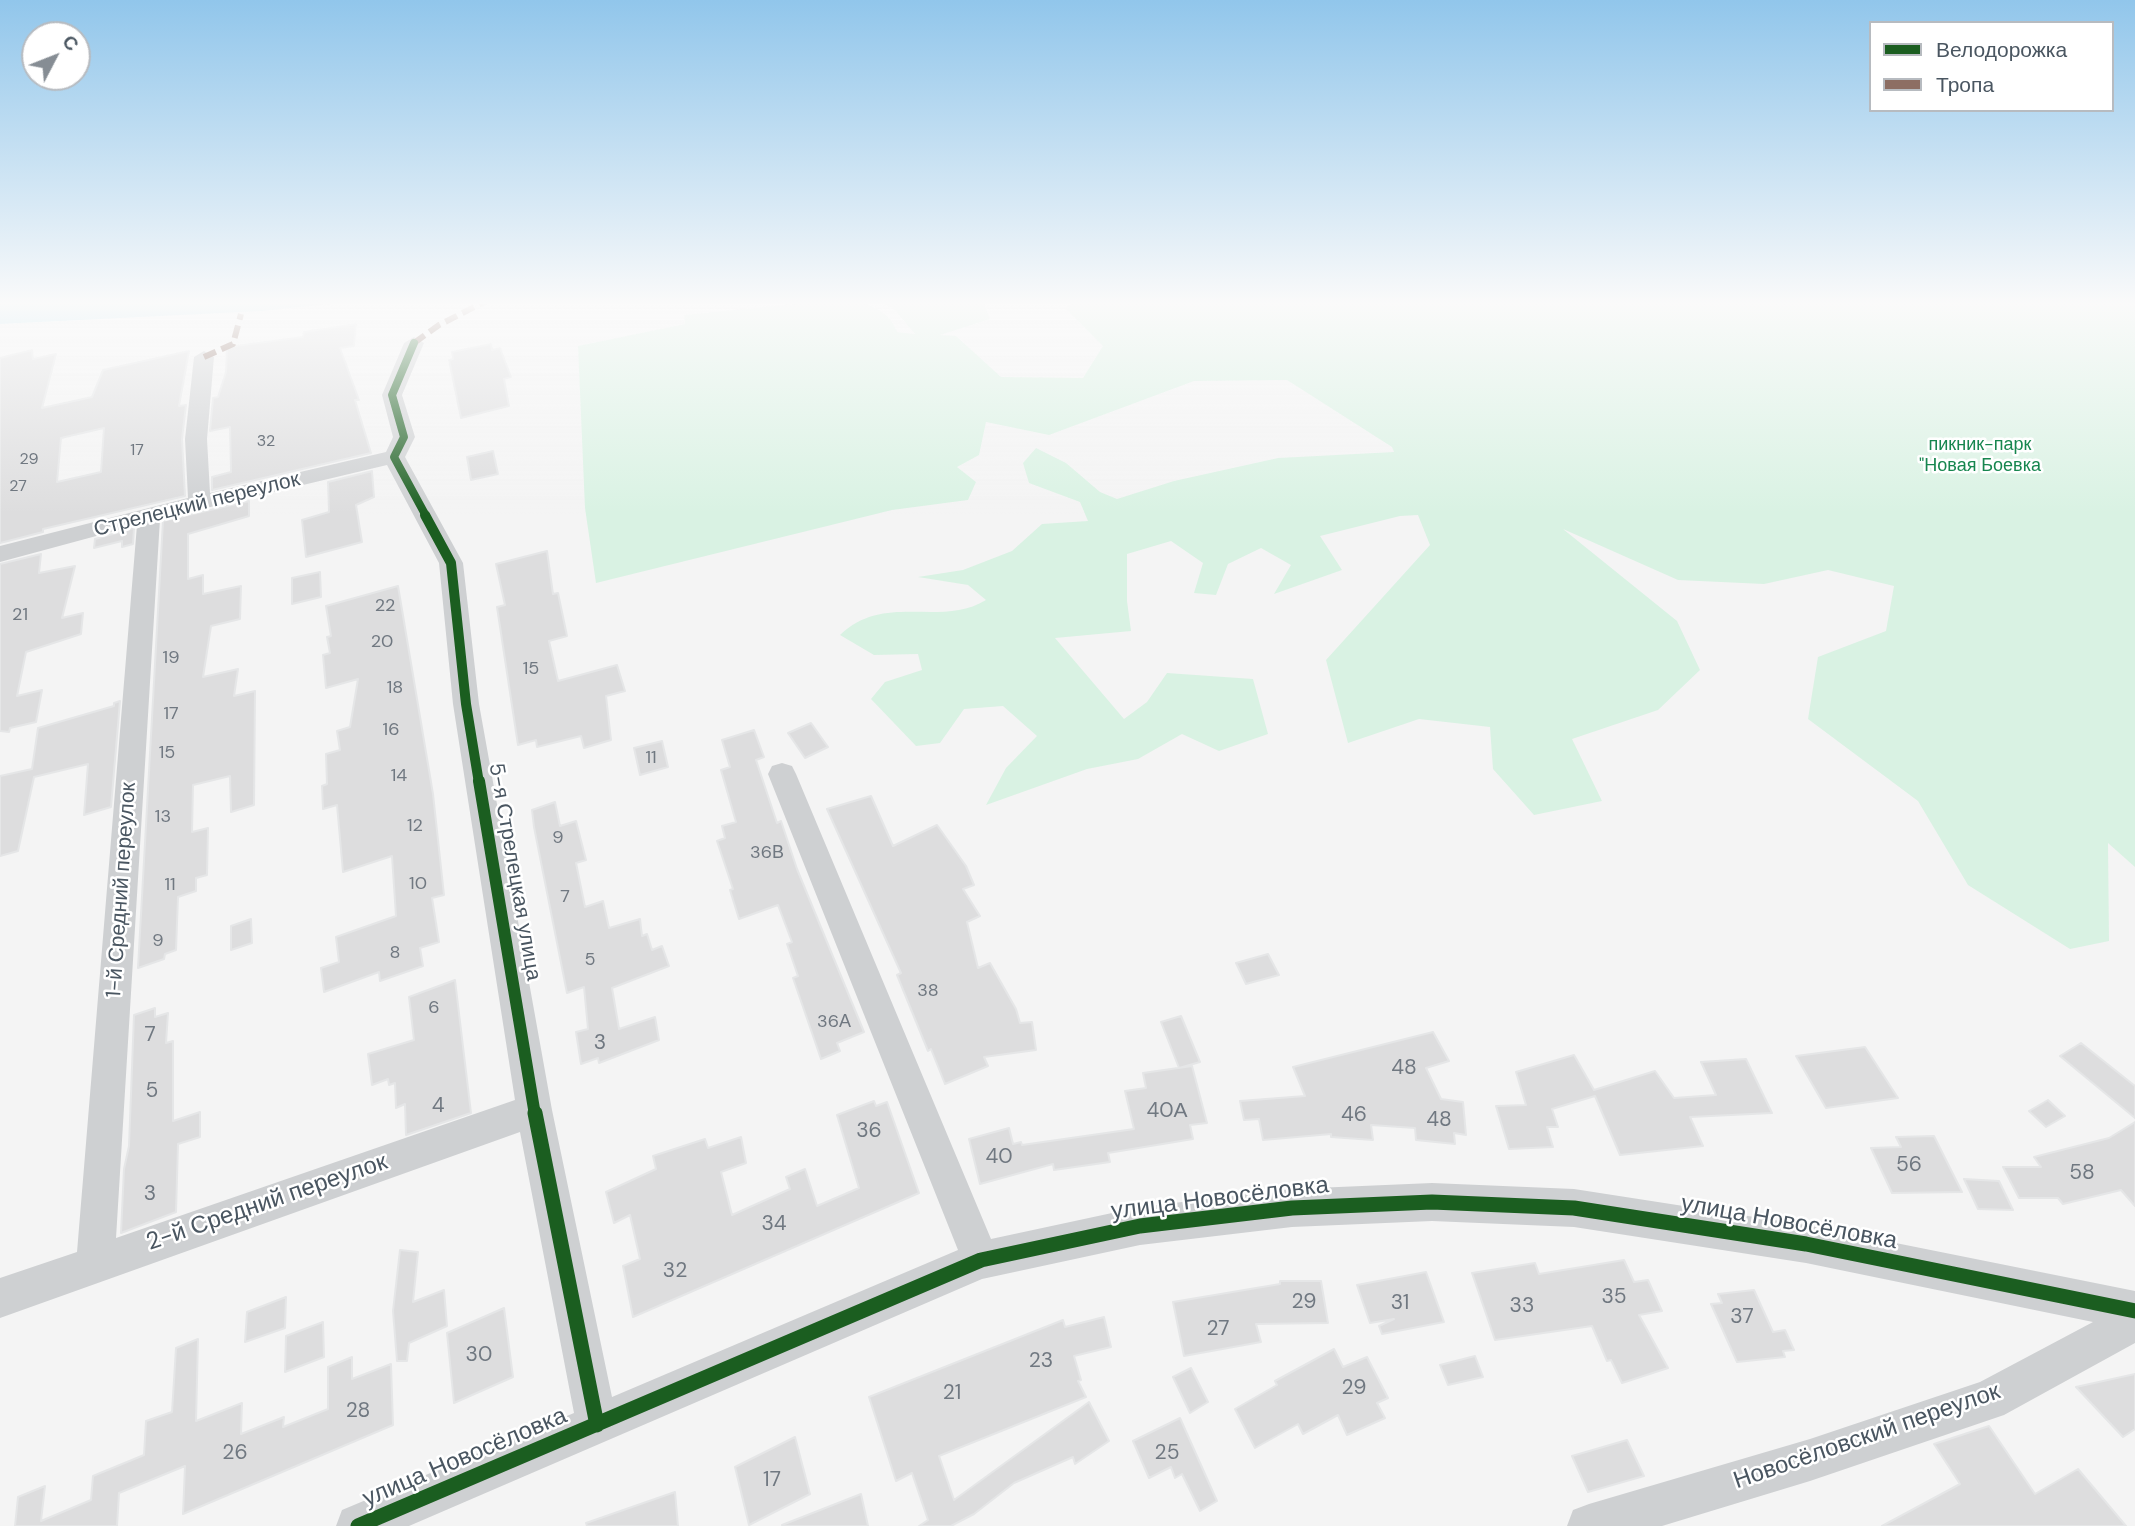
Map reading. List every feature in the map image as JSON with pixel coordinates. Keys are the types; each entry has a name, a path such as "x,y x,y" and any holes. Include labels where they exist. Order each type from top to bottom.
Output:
{"street":[{"path":"200,502 196,439 203,372"},
{"path":"394,457 404,438 392,395 402,372"},
{"name":"Стрелецкий переулок","path":"0,554 200,502 394,457"},
{"name":"5-я Стрелецкая улица","path":"394,457 451,563 466,704 534,1110 597,1425"},
{"name":"1-й Средний переулок","path":"95,1264 149,516"},
{"path":"782,774 981,1260"},
{"name":"2-й Средний переулок","path":"0,1298 534,1110"},
{"name":"улица Новосёловка","path":"358,1526 981,1260 1168,1223 1292,1208 1445,1202 1574,1208 1779,1240 2135,1311"},
{"name":"Новосёловский переулок","path":"1589,1526 1810,1460 1989,1400 2135,1321"}],"green space":[{"name":"пикник-парк \"Новая Боевка","path":"579,372 996,372 1001,377 1083,378 1087,372 2135,372 2135,867 2108,843 2109,941 2070,949 1968,885 1918,801 1808,719 1818,657 1886,631 1894,586 1828,570 1764,584 1678,580 1563,529 1677,621 1700,670 1658,710 1572,739 1602,801 1534,815 1493,769 1490,727 1419,719 1348,743 1326,660 1430,545 1418,515 1400,516 1320,536 1342,570 1274,594 1291,565 1261,548 1228,564 1216,595 1194,593 1203,563 1171,541 1127,554 1127,601 1131,631 1055,638 1124,719 1147,702 1167,673 1253,679 1268,734 1219,751 1182,734 1138,759 1087,769 986,805 1006,768 1037,736 1003,706 964,709 940,743 916,746 871,699 885,682 922,670 918,654 874,655 840,635 857,622 875,615 950,611 968,608 986,600 968,585 918,577 963,570 1012,551 1042,524 1088,521 1080,502 1029,483 1023,463 1036,448 1066,463 1100,492 1117,499 1174,481 1278,458 1394,452 1392,447 1287,380 1194,381 1049,435 986,422 979,455 957,467 976,482 968,500 892,510 596,583 585,508"}],"building":[{"path":"0,372 51,372 42,408 92,397 102,372 185,372 179,406 186,405 182,439 185,496 43,529 43,532 0,543","holes":["104,428 101,472 57,482 61,438"]},
{"path":"226,372 349,372 359,400 355,400 371,453 212,490 212,477 231,472 230,427 210,431 213,398 218,397"},
{"path":"452,372 509,372 511,377 504,379 509,406 461,418"},
{"path":"493,451 498,474 471,480 467,457"},
{"path":"372,471 374,497 356,505 362,542 306,557 302,520 329,512 328,482"},
{"path":"249,501 249,516 188,534 188,579 203,575 203,594 241,586 240,619 211,626 203,677 238,669 234,696 255,691 254,805 231,812 230,776 193,785 192,832 208,828 207,875 196,878 196,891 178,897 176,950 165,954 164,959 138,968 163,521"},
{"path":"134,528 133,544 122,547 122,541 94,548 95,539"},
{"path":"547,551 553,594 558,593 567,636 549,641 558,681 617,665 625,691 606,696 611,740 584,748 581,736 537,747 536,740 518,745 497,607 505,605 496,564"},
{"path":"41,554 39,573 75,566 62,618 83,613 81,634 26,652 17,696 42,690 36,722 10,728 9,732 0,731 0,564"},
{"path":"320,572 321,597 292,604 292,578"},
{"path":"398,586 433,794 444,895 432,898 439,942 420,948 423,966 380,981 379,972 324,992 321,968 339,962 336,937 396,916 392,856 343,872 337,805 323,809 322,786 327,784 326,754 340,750 337,731 350,727 358,679 326,688 323,655 330,653 327,637 331,636 326,606"},
{"path":"120,701 111,807 84,815 88,764 34,777 18,851 0,856 0,776 32,769 38,728 114,706 114,703"},
{"path":"811,723 828,747 805,758 788,733"},
{"path":"754,730 764,757 756,760 777,823 781,821 797,869 864,1032 837,1043 840,1051 821,1059 793,978 798,976 787,944 792,942 778,905 739,919 730,890 733,889 717,841 725,838 722,826 736,822 721,770 730,767 722,740"},
{"path":"662,741 668,767 640,775 634,748"},
{"path":"871,796 893,846 937,825 966,866 974,885 963,889 980,916 967,922 978,968 990,963 1016,1009 1020,1023 1032,1022 1036,1050 984,1057 988,1066 945,1084 931,1049 928,1051 897,975 901,973 827,809"},
{"path":"555,802 560,826 576,821 586,860 576,863 585,907 603,901 609,928 640,919 642,936 647,934 652,950 662,946 669,966 612,988 619,1029 655,1017 659,1040 599,1063 598,1058 581,1064 576,1032 588,1029 584,987 567,993 534,827 532,810"},
{"path":"251,919 252,943 231,950 231,926"},
{"path":"1268,954 1279,975 1246,984 1236,963"},
{"path":"455,980 471,1113 406,1135 405,1104 396,1108 395,1083 389,1085 388,1079 372,1085 368,1054 414,1040 409,997"},
{"path":"155,1008 155,1017 168,1013 166,1043 173,1041 173,1121 200,1112 200,1137 178,1144 176,1212 121,1233 124,1169 129,1146 134,1015"},
{"path":"1181,1016 1200,1062 1179,1068 1161,1022"},
{"path":"1433,1032 1449,1061 1426,1068 1441,1099 1463,1102 1466,1135 1454,1133 1455,1144 1416,1140 1415,1128 1371,1125 1373,1140 1331,1137 1331,1134 1263,1140 1259,1119 1244,1120 1240,1101 1305,1096 1293,1067"},
{"path":"2081,1043 2135,1086 2135,1118 2060,1056"},
{"path":"1865,1047 1898,1098 1826,1108 1796,1056"},
{"path":"1574,1055 1594,1090 1655,1071 1674,1098 1716,1095 1701,1062 1746,1059 1772,1113 1690,1117 1703,1146 1620,1155 1595,1096 1552,1109 1558,1127 1547,1127 1553,1147 1509,1149 1496,1106 1526,1105 1516,1072"},
{"path":"1192,1066 1207,1123 1190,1125 1193,1139 1108,1153 1110,1162 1054,1170 1053,1164 980,1184 969,1139 1009,1128 1013,1144 1021,1142 1022,1145 1134,1129 1125,1091 1146,1088 1143,1073"},
{"path":"2048,1100 2065,1116 2046,1127 2029,1111"},
{"path":"874,1101 876,1106 887,1102 919,1193 633,1317 623,1266 640,1259 630,1215 614,1223 606,1192 656,1169 653,1156 705,1139 708,1148 741,1137 746,1163 721,1172 732,1215 790,1189 786,1177 805,1169 817,1206 859,1188 837,1115"},
{"path":"2135,1122 2135,1206 2121,1190 2063,1204 2058,1198 2019,1198 2003,1167 2041,1167 2034,1157 2109,1138"},
{"path":"1934,1136 1962,1192 1892,1193 1871,1148 1901,1147 1896,1137"},
{"path":"1964,1179 1999,1181 2013,1210 1978,1209"},
{"path":"400,1250 418,1252 413,1302 444,1290 447,1326 409,1343 407,1361 397,1361 393,1311"},
{"path":"1624,1260 1634,1282 1648,1280 1662,1311 1639,1315 1668,1368 1622,1383 1611,1360 1607,1361 1592,1326 1495,1340 1472,1273 1535,1263 1539,1274"},
{"path":"1426,1272 1444,1322 1382,1334 1379,1326 1394,1319 1370,1323 1357,1285"},
{"path":"1280,1281 1321,1281 1328,1323 1256,1324 1261,1342 1184,1356 1173,1302 1280,1284"},
{"path":"1754,1290 1773,1332 1785,1330 1794,1350 1783,1351 1785,1357 1737,1362 1711,1304 1722,1303 1718,1294"},
{"path":"286,1297 285,1328 245,1342 247,1312"},
{"path":"504,1308 513,1377 454,1403 447,1333"},
{"path":"1104,1317 1111,1347 1074,1356 1081,1380 1078,1381 1086,1397 939,1456 954,1500 1089,1402 1109,1441 1075,1464 1073,1457 1014,1483 974,1514 951,1526 919,1526 928,1520 912,1473 896,1481 869,1397 1063,1320 1065,1327"},
{"path":"323,1322 324,1357 285,1372 286,1336"},
{"path":"198,1339 196,1421 242,1403 241,1434 284,1417 283,1427 328,1409 328,1367 352,1357 352,1379 391,1364 393,1425 183,1514 185,1466 119,1493 117,1526 15,1526 18,1497 45,1486 41,1521 91,1500 93,1476 144,1455 146,1421 172,1412 176,1348"},
{"path":"1334,1349 1343,1367 1367,1357 1388,1398 1377,1403 1385,1418 1347,1435 1338,1415 1303,1434 1298,1424 1255,1448 1235,1409 1277,1385 1275,1381"},
{"path":"1475,1356 1483,1377 1448,1385 1440,1365"},
{"path":"1191,1368 1208,1402 1190,1413 1173,1377"},
{"path":"2135,1374 2135,1429 2123,1437 2076,1387"},
{"path":"1180,1418 1217,1501 1200,1511 1182,1474 1175,1478 1171,1467 1149,1478 1133,1441"},
{"path":"1989,1426 2035,1494 2078,1469 2126,1526 1882,1526 1960,1484 1934,1444"},
{"path":"795,1437 810,1494 749,1525 735,1467"},
{"path":"1627,1440 1644,1476 1588,1492 1572,1456"},
{"path":"675,1492 678,1526 587,1526 586,1523"},
{"path":"861,1494 868,1526 782,1525"}],"cycle path":[{"path":"402,372 392,395 404,437 394,457 451,563 466,704 534,1110 597,1425"},
{"path":"358,1526 981,1260 1140,1226 1292,1208 1432,1202 1574,1208 1806,1244 2135,1311"}]}
